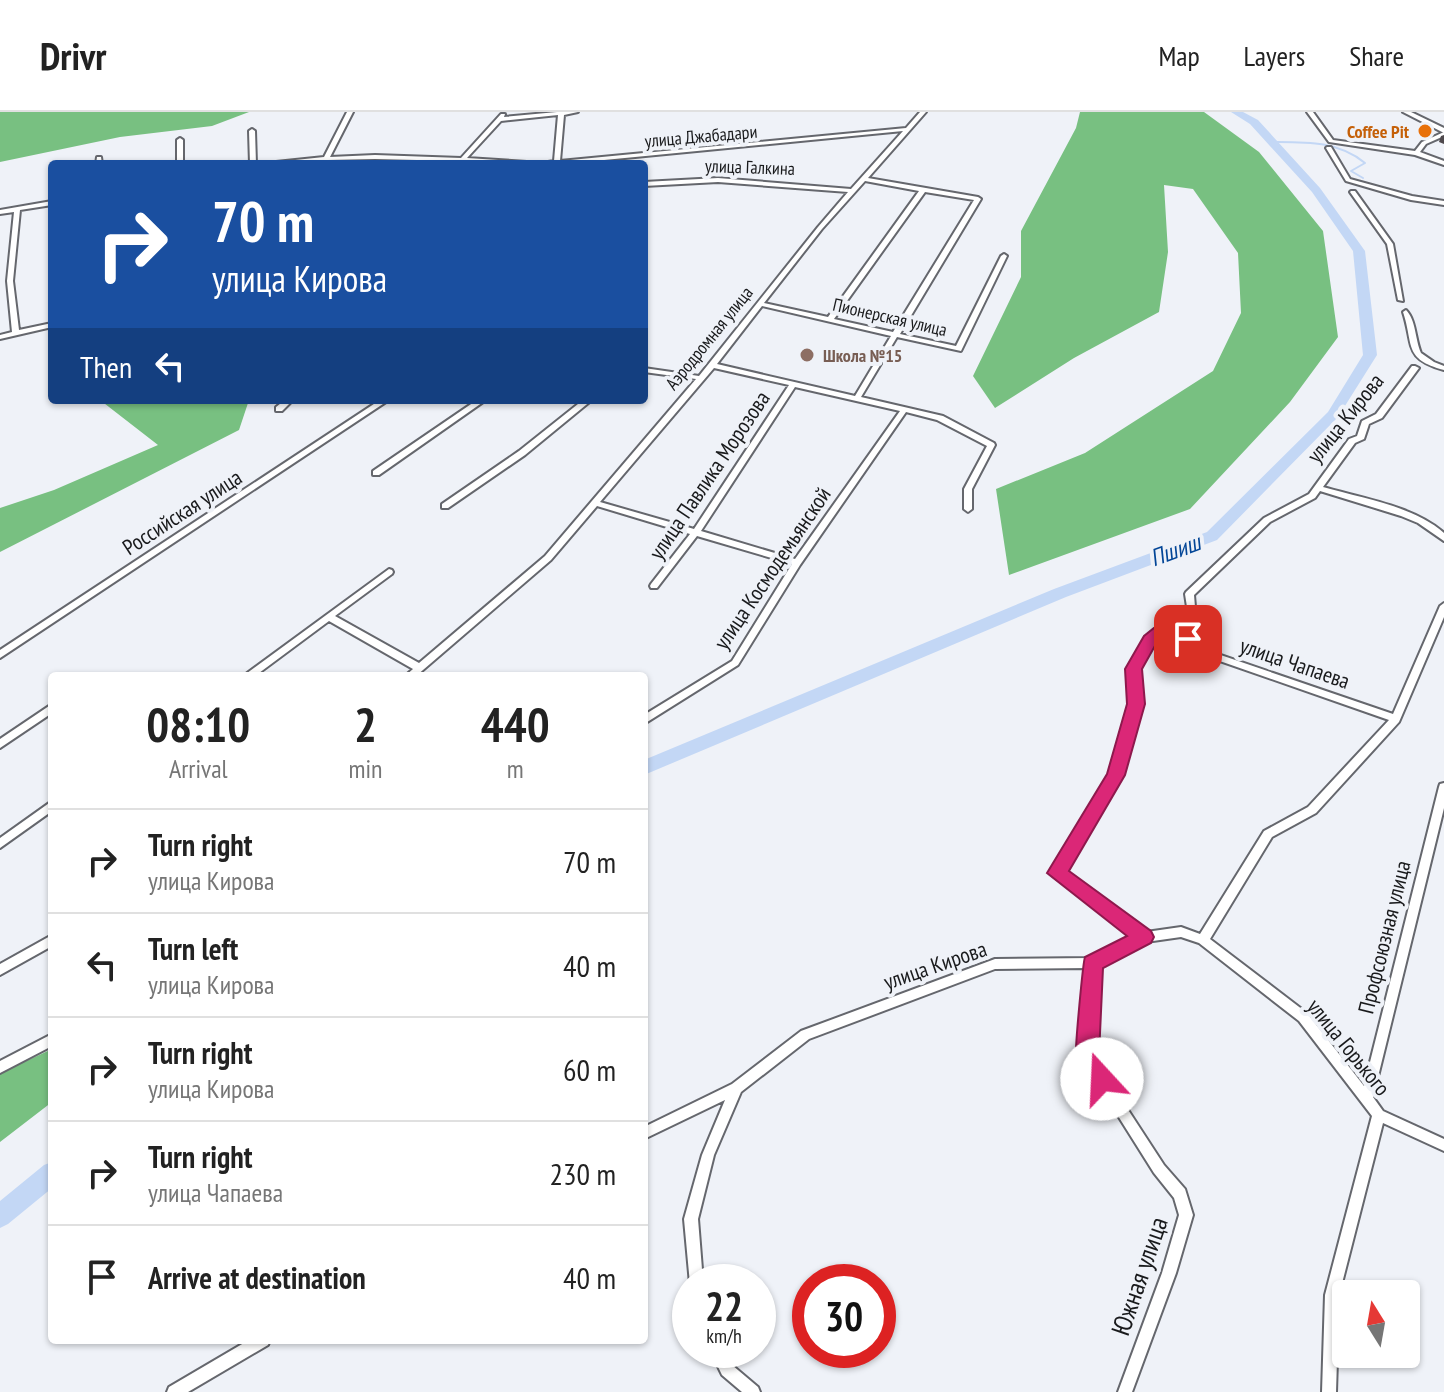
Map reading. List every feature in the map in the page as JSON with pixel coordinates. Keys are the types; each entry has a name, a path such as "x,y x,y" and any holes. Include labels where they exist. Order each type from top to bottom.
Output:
{"main road":[{"path":"1406,112 1444,133"}],"street":[{"path":"325,160 350,112"},
{"path":"462,160 505,112"},
{"path":"500,119 575,112"},
{"name":"Аэродромная улица","path":"414,672 548,558 923,112"},
{"path":"1310,112 1348,180 1411,198 1444,203"},
{"path":"558,160 561,113"},
{"name":"улица Джабадари","path":"598,160 909,129"},
{"path":"252,131 253,160"},
{"path":"1416,153 1424,143 1444,133"},
{"path":"180,140 180,160"},
{"path":"1330,144 1416,153 1444,163"},
{"name":"улица Джабадари","path":"302,160 327,156 416,160"},
{"path":"857,398 898,336 978,199 864,179"},
{"name":"улица Галкина","path":"648,184 718,180 854,191"},
{"path":"830,319 923,190"},
{"path":"1353,192 1390,244 1401,300"},
{"path":"0,212 48,204"},
{"path":"16,333 10,281 17,209"},
{"name":"Пионерская улица","path":"760,304 958,349 1004,256"},
{"path":"1406,312 1414,351 1428,364 1444,368"},
{"path":"0,337 48,326"},
{"path":"712,365 940,418 991,445 968,489 968,509"},
{"name":"улица Кирова","path":"1180,626 1191,607 1189,594 1267,520 1312,496 1352,441 1361,437 1365,423 1379,416 1415,368"},
{"path":"648,371 701,378"},
{"name":"улица Павлика Морозова","path":"654,586 696,532 793,384"},
{"path":"279,409 285,404"},
{"name":"Российская улица","path":"0,655 379,404"},
{"path":"376,473 476,404"},
{"path":"445,506 522,453 583,404"},
{"name":"улица Космодемьянской","path":"648,717 735,663 797,563 905,409"},
{"path":"1317,488 1399,514 1436,529 1444,538"},
{"path":"596,503 797,563"},
{"path":"254,672 389,572"},
{"path":"1203,940 1268,834 1312,810 1396,719 1444,606"},
{"path":"330,617 419,668"},
{"path":"1144,937 1057,873 1116,775 1136,704 1134,669 1150,640 1160,632 1180,626"},
{"name":"улица Чапаева","path":"1180,626 1197,650 1396,719"},
{"path":"0,744 48,711"},
{"name":"Профсоюзная улица","path":"1367,1097 1444,787"},
{"path":"0,844 48,808"},
{"name":"улица Горького","path":"1144,937 1181,932 1203,940 1303,1017 1379,1115 1444,1145"},
{"name":"улица Кирова","path":"648,1131 736,1088 805,1035 995,964 1093,963 1144,937"},
{"path":"0,970 48,942"},
{"name":"Южная улица","path":"1093,963 1087,1057 1159,1169 1180,1194 1186,1215 1169,1273 1125,1392"},
{"path":"0,1067 48,1042"},
{"path":"695,1264 691,1219 708,1155 736,1088"},
{"path":"1329,1392 1332,1295 1379,1115"},
{"path":"174,1392 256,1344"},
{"path":"726,1368 753,1392"}],"green space":[{"path":"0,112 249,112 212,126 120,137 0,162"},
{"path":"1080,112 1204,112 1259,152 1323,231 1338,337 1290,402 1190,509 1009,575 996,489 1085,453 1213,371 1241,313 1238,253 1193,189 1164,185 1168,252 1159,312 1074,358 995,408 973,376 1021,277 1021,231 1076,128"},
{"path":"105,404 248,404 239,430 0,552 0,508 54,490 158,445"},
{"path":"48,1051 48,1105 0,1142 0,1066 20,1064"}],"waterway":[{"name":"Пшиш","path":"648,766 1060,593 1212,536 1333,414 1370,355 1359,251 1316,190 1254,122 1236,112"},
{"path":"1273,142 1310,143 1344,150 1365,163 1351,171 1363,178"},
{"name":"Пшиш","path":"0,1216 48,1176"}],"place":[{"name":"Coffee Pit","path":"1425,131"},
{"name":"Школа №15","path":"807,355"}],"route":[{"path":"1102,1079 1087,1057 1093,963 1144,937 1057,873 1116,775 1136,704 1134,669 1150,640 1160,632 1180,626 1188,639"}]}
